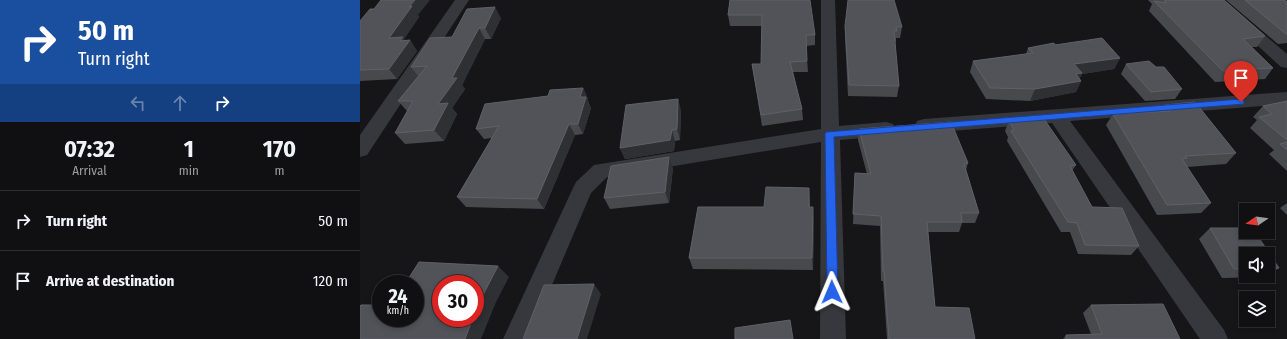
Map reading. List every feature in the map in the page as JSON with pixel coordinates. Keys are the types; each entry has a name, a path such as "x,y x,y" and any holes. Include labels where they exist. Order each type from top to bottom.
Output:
{"street":[{"path":"360,150 462,0"},
{"path":"828,0 833,339"},
{"path":"1215,0 1287,63"},
{"path":"516,339 583,188 601,170 830,134 1287,98"},
{"path":"1056,115 1215,339"}],"building":[{"path":"381,0 415,0 389,38 403,37 400,41 410,40 389,69 360,70 360,21 370,9 374,9"},
{"path":"730,0 810,0 815,35 806,35 807,61 790,62 802,109 761,115 752,64 761,64 762,15 728,15"},
{"path":"848,0 894,0 902,27 896,27 897,31 894,31 899,86 849,85 845,26"},
{"path":"1164,0 1224,0 1265,36 1243,39 1273,68 1223,71 1154,1 1167,3"},
{"path":"1245,0 1285,0 1287,2 1287,34 1286,34"},
{"path":"495,7 485,28 479,28 452,78 457,78 438,104 448,103 434,130 395,133 413,101 398,101 427,66 411,67 430,38 452,37 467,9"},
{"path":"1102,38 1120,58 1074,64 1082,73 1076,74 1081,81 1035,89 990,88 973,61 1033,53 1028,48 1054,43 1055,45"},
{"path":"1149,61 1156,67 1164,67 1182,89 1151,92 1126,64"},
{"path":"583,88 580,97 586,97 578,124 569,124 537,199 457,197 499,126 476,129 485,104 548,96 550,90"},
{"path":"678,99 677,129 672,130 670,140 620,148 626,105"},
{"path":"1287,101 1287,140 1259,117 1272,114 1263,106"},
{"path":"1195,102 1236,153 1185,156 1187,158 1182,159 1211,203 1167,205 1113,114 1171,111 1165,105"},
{"path":"1044,119 1076,165 1070,166 1092,207 1122,208 1139,246 1085,245 1077,223 1068,222 1011,131 1014,130 1009,121"},
{"path":"951,122 968,163 964,164 979,213 961,213 962,222 927,222 935,307 969,308 975,339 889,339 883,272 881,216 853,214 855,173 871,174 859,129"},
{"path":"1287,142 1287,150 1280,144"},
{"path":"669,157 665,192 604,198 611,166"},
{"path":"766,187 809,188 809,207 813,207 812,258 689,258 698,207 764,207"},
{"path":"1210,228 1239,228 1239,239 1260,239 1265,247 1239,247 1239,269 1234,269"},
{"path":"419,262 498,266 484,293 484,275 432,275 432,327 470,327 465,339 360,339 361,305 372,305 372,327 424,327 424,275 411,275"},
{"path":"1275,262 1279,268 1275,268"},
{"path":"594,284 577,339 523,339 544,285"},
{"path":"1163,304 1180,339 1067,339 1066,335 1102,334 1091,305"},
{"path":"790,320 793,339 735,339 735,328"}],"route":[{"path":"832,292 830,134 1056,115 1241,102"}]}
